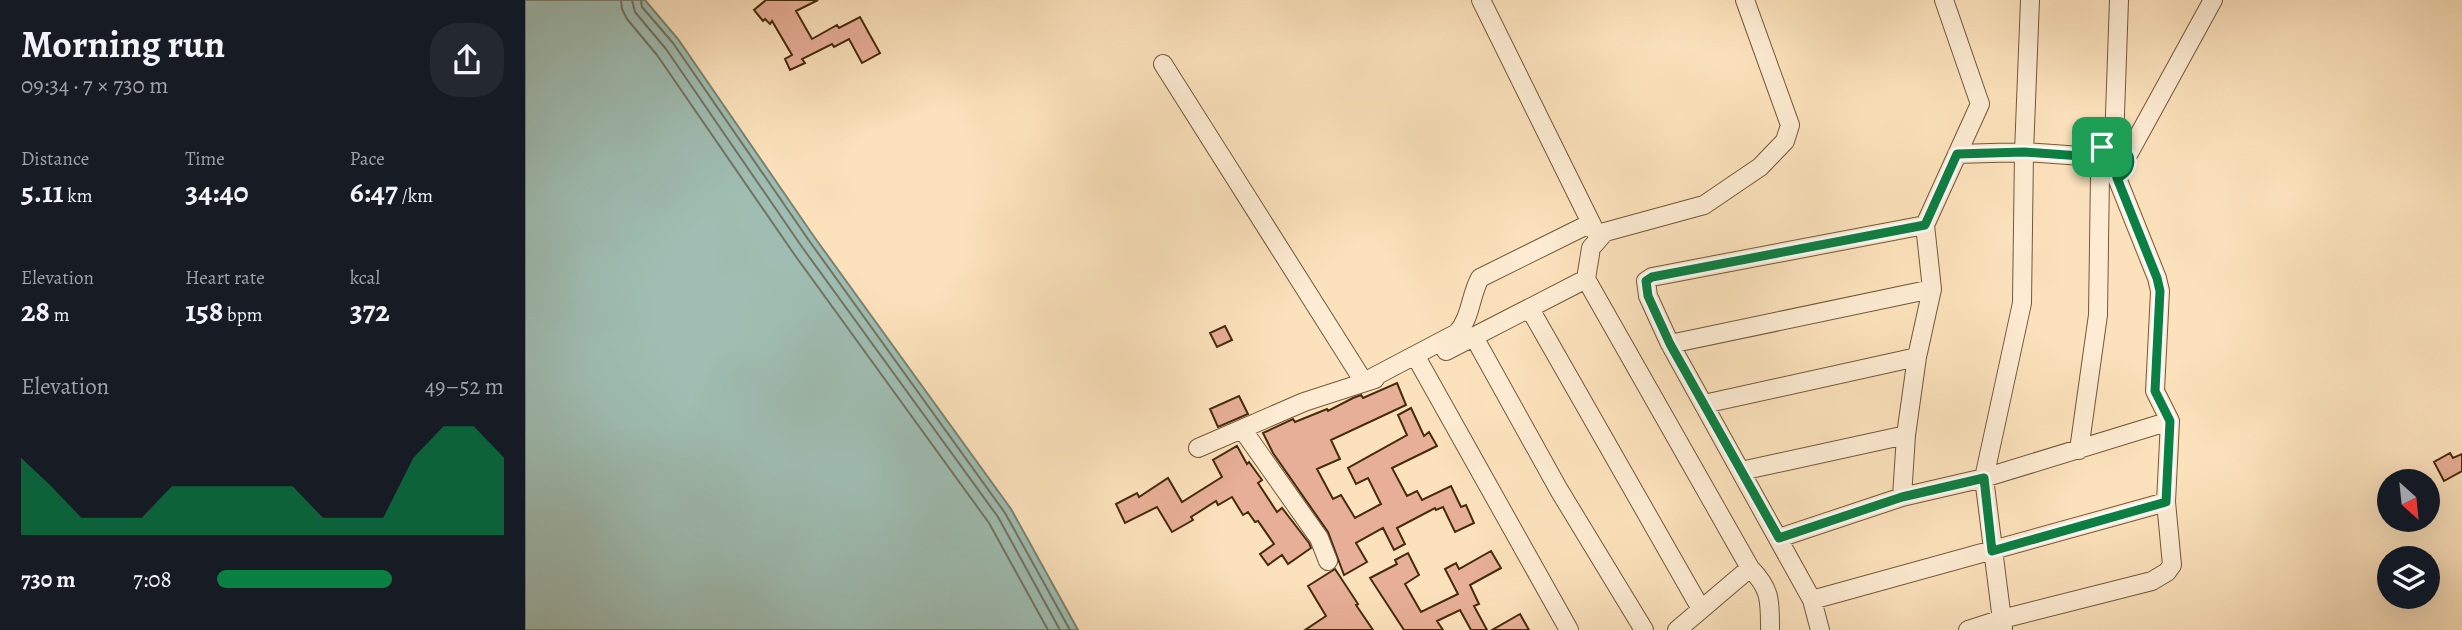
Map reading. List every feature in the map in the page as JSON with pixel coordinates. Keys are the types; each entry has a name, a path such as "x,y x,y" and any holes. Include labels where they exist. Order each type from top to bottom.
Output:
{"street":[{"path":"1481,0 1599,240"},
{"path":"1745,0 1790,125 1785,141 1760,167 1704,205 1605,232 1591,248 1586,279 1750,568 1764,582 1770,600 1770,630"},
{"path":"1902,497 1906,435 1917,357 1932,289 1925,225 1980,104 1944,0"},
{"path":"2003,624 1984,478 2022,303 2024,152 2031,0"},
{"path":"1957,154 2024,152 2104,169 2127,171 2130,159 2121,148 2119,0"},
{"path":"2121,148 2213,0"},
{"path":"1163,64 1364,382"},
{"path":"2079,450 2098,315 2104,169 2102,147 2121,148"},
{"path":"1968,630 2003,624 2152,581 2167,572 2172,565 2166,502 2170,421 2155,391 2160,291 2157,278 2104,169"},
{"path":"1364,382 1457,333 1465,325 1472,292 1480,278 1591,223"},
{"path":"1820,630 1812,600 1670,344 1646,289 1646,281 1652,277 1925,225"},
{"path":"1198,448 1304,402 1420,364 1586,279"},
{"path":"1670,344 1932,289"},
{"path":"1530,309 1701,609"},
{"path":"1475,337 1559,490 1644,630"},
{"path":"1704,404 1917,357"},
{"path":"1420,364 1569,630"},
{"path":"1779,538 1902,497 1984,478 2170,421"},
{"path":"1242,429 1319,538 1328,561"},
{"path":"1741,471 1906,435"},
{"path":"1812,600 2166,502"},
{"path":"1677,630 1750,568"}],"water":[{"path":"525,0 645,0 678,39 815,238 1011,509 1078,630 525,630"}],"building":[{"path":"766,0 818,0 796,11 812,39 837,25 839,28 860,17 880,53 862,63 849,39 802,59 805,63 790,70 785,59 792,55 772,21 770,24 765,19 763,21 754,10"},
{"path":"1225,326 1232,340 1217,347 1210,333"},
{"path":"1397,383 1406,405 1331,440 1340,459 1317,469 1333,499 1341,495 1355,518 1381,504 1368,478 1356,484 1348,468 1407,435 1398,415 1411,408 1424,436 1429,432 1437,446 1392,468 1407,496 1417,491 1422,500 1451,486 1461,507 1466,505 1474,523 1455,532 1443,507 1436,510 1435,508 1397,528 1405,544 1394,550 1383,528 1356,543 1367,562 1344,575 1328,532 1273,453 1263,433 1293,419 1295,422 1327,409 1328,411 1353,398 1361,395 1363,398"},
{"path":"1239,396 1248,414 1218,427 1210,409"},
{"path":"1237,446 1247,464 1249,462 1262,480 1258,483 1277,512 1282,508 1309,543 1311,548 1288,564 1282,555 1268,565 1260,554 1274,544 1258,521 1255,522 1248,512 1243,515 1232,497 1218,505 1216,501 1191,517 1193,520 1172,532 1157,507 1125,523 1116,504 1137,493 1139,497 1168,478 1182,502 1222,477 1213,460"},
{"path":"2450,453 2453,458 2462,454 2462,471 2444,481 2434,462"},
{"path":"1491,551 1501,568 1470,585 1479,604 1474,606 1487,630 1471,630 1460,610 1437,621 1443,630 1404,630 1370,578 1397,564 1395,560 1408,553 1419,575 1405,584 1421,612 1458,594 1445,569 1456,563 1459,569"},
{"path":"1335,569 1373,630 1305,630 1326,616 1308,586"},
{"path":"1520,614 1529,630 1492,630"}],"route":[{"path":"2108,144 2120,145 2129,153 2130,165 2123,175 2117,178 2160,291 2155,391 2170,421 2166,502 1992,551 1984,478 1902,497 1779,538 1670,344 1648,296 1646,281 1652,277 1925,225 1957,154 2024,152 2095,157 2102,147 2108,144"}]}
